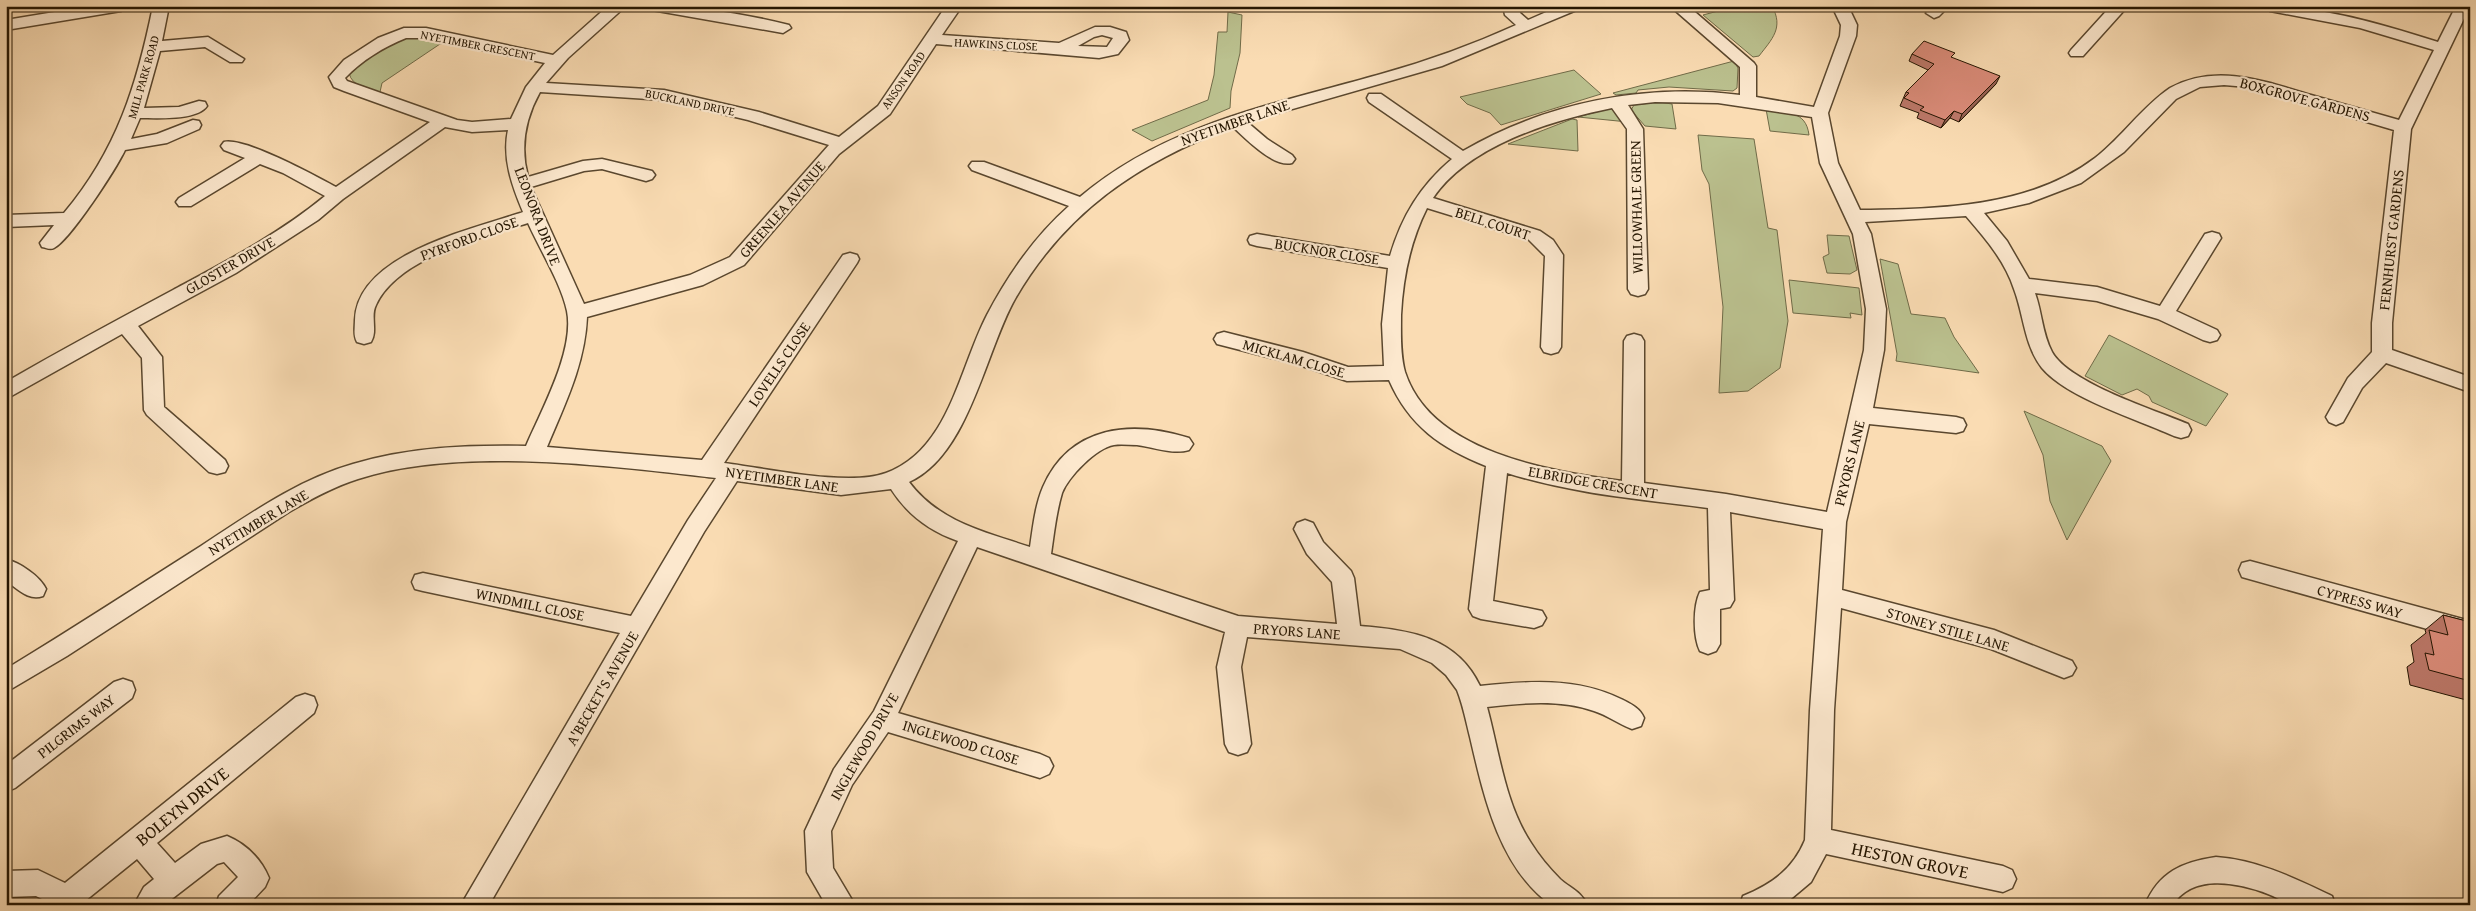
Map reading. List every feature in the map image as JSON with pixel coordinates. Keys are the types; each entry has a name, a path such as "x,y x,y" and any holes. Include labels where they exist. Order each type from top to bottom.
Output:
{"street":[{"path":"6,25 121,6"},
{"name":"MILL PARK ROAD","path":"49,243 95,188 118,146 133,113 162,6"},
{"name":"LEONORA DRIVE","path":"533,454 574,356 577,313 534,214 516,164 515,147 518,124 534,87 556,60 618,6"},
{"path":"651,6 675,12 753,20 783,28"},
{"name":"ANSON ROAD","path":"841,143 884,110 954,6"},
{"path":"1511,6 1513,15 1526,26"},
{"name":"NYETIMBER LANE","path":"6,682 294,498 352,472 399,461 470,454 533,454 655,462 841,487 872,485 895,478 913,470 932,453 945,434 961,401 1004,301 1044,244 1080,204 1107,181 1136,162 1177,141 1234,119 1437,62 1574,6"},
{"path":"1678,6 1748,66 1748,100"},
{"path":"1820,113 1848,36 1849,25 1840,6"},
{"path":"2077,53 2120,6"},
{"path":"2270,6 2363,24 2443,48"},
{"name":"FERNHURST GARDENS","path":"2382,354 2382,323 2404,127 2464,6"},
{"name":"NYETIMBER CRESCENT","path":"518,124 472,127 443,121 340,84 337,78 350,63 384,41 404,33 426,33 523,55 556,60"},
{"name":"HAWKINS CLOSE","path":"932,39 959,43 1060,48"},
{"path":"152,47 208,42 236,59"},
{"name":"BOXGROVE GARDENS","path":"1855,216 1897,216 1971,210 2012,202 2076,178 2105,159 2140,127 2162,102 2181,88 2205,81 2231,80 2249,82 2404,127"},
{"name":"BUCKLAND DRIVE","path":"534,87 664,95 754,116 841,143"},
{"name":"ELBRIDGE CRESCENT","path":"1820,113 1748,100 1682,96 1645,97 1616,102 1541,122 1477,149 1439,178 1423,201 1396,263 1391,327 1395,373 1425,419 1458,445 1497,462 1546,477 1719,502 1835,522"},
{"path":"1375,98 1463,159"},
{"name":"WILLOWHALE GREEN","path":"1616,102 1631,120 1635,129 1638,289"},
{"path":"133,113 181,112 199,106"},
{"name":"PRYORS LANE","path":"1753,905 1776,896 1798,879 1811,858 1818,840 1822,710 1835,522 1861,415 1874,350 1876,309 1862,234 1829,163 1820,113"},
{"path":"1234,119 1261,143 1286,159"},
{"name":"GLOSTER DRIVE","path":"6,392 64,357 126,325 238,262 312,216 337,195 443,121"},
{"path":"118,146 161,139 193,125"},
{"name":"GREENLEA AVENUE","path":"577,313 696,280 737,261 841,143"},
{"path":"230,146 289,169 337,195"},
{"path":"185,202 258,158"},
{"path":"523,184 583,166 602,164 646,175"},
{"path":"978,166 1080,204"},
{"name":"BELL COURT","path":"1423,201 1534,235 1546,244 1554,255 1551,346"},
{"path":"1971,210 2000,243 2023,285 2039,345 2055,370 2080,386 2181,430"},
{"name":"PYRFORD CLOSE","path":"364,337 365,305 380,284 402,264 433,248 534,214"},
{"path":"6,221 71,219"},
{"path":"2165,314 2212,238"},
{"name":"BUCKNOR CLOSE","path":"1257,240 1396,263"},
{"name":"LOVELLS CLOSE","path":"720,470 850,259"},
{"path":"2023,285 2097,294 2165,314 2210,335"},
{"path":"126,325 152,357 154,410 217,466"},
{"name":"MICKLAM CLOSE","path":"1224,339 1303,359 1346,374 1395,373"},
{"path":"1633,491 1634,341"},
{"path":"2336,416 2355,383 2382,354 2470,385"},
{"path":"1861,415 1956,425"},
{"path":"1039,558 1051,492 1069,466 1094,443 1112,437 1131,437 1182,444"},
{"path":"1497,462 1481,609 1534,618"},
{"name":"A'BECKET'S AVENUE","path":"474,905 696,526 720,470"},
{"name":"PRYORS LANE","path":"895,478 911,502 926,516 952,530 972,535 1238,626 1400,639 1430,648 1441,654 1462,676 1472,698 1510,834 1530,867 1557,895 1574,905"},
{"path":"1708,644 1708,599 1722,600 1719,502"},
{"path":"1306,529 1315,548 1343,578 1349,634"},
{"name":"INGLEWOOD DRIVE","path":"842,905 820,872 818,832 843,777 882,719 972,535"},
{"path":"6,568 36,589"},
{"name":"CYPRESS WAY","path":"2250,570 2470,631"},
{"name":"WINDMILL CLOSE","path":"423,582 637,627"},
{"name":"STONEY STILE LANE","path":"1830,596 1994,640 2064,668"},
{"path":"1238,626 1229,667 1238,744"},
{"name":"PILGRIMS WAY","path":"6,780 123,690"},
{"path":"1472,698 1526,692 1557,693 1597,700 1632,718"},
{"name":"BOLEYN DRIVE","path":"62,901 138,842 305,705"},
{"name":"INGLEWOOD CLOSE","path":"882,719 1040,766"},
{"name":"HESTON GROVE","path":"1818,840 2003,879"},
{"path":"138,842 174,881"},
{"path":"147,905 210,853 227,849 238,856 256,878 229,905"},
{"path":"2158,905 2169,887 2192,874 2217,871 2240,872 2264,879 2322,905"},
{"path":"6,884 38,883 62,901"}],"green space":[{"path":"1737,6 1772,6 1777,27 1772,39 1759,56 1753,57 1703,15"},
{"path":"1228,12 1242,15 1240,53 1231,91 1230,108 1152,141 1132,130 1208,100 1214,75 1218,32 1227,32"},
{"path":"413,35 451,42 440,44 382,83 380,92 361,86 353,81 349,73 362,59 386,44"},
{"path":"1734,61 1738,68 1737,88 1733,91 1669,87 1638,90 1636,93 1616,95 1613,93"},
{"path":"1574,70 1601,94 1501,125 1490,113 1467,104 1460,97"},
{"path":"1659,102 1672,104 1676,129 1645,126 1631,110 1634,105"},
{"path":"1611,108 1622,114 1628,122 1578,117"},
{"path":"1766,109 1788,112 1799,117 1804,121 1809,135 1770,131"},
{"path":"1572,119 1577,120 1578,151 1508,144"},
{"path":"1698,135 1754,139 1768,228 1777,230 1788,321 1780,368 1748,391 1719,393 1723,307 1709,184 1702,170"},
{"path":"1827,235 1849,236 1857,270 1850,274 1827,273 1823,257 1829,254"},
{"path":"1880,259 1898,264 1911,314 1945,318 1954,337 1979,373 1896,361 1897,354"},
{"path":"1789,280 1859,288 1862,315 1850,313 1851,318 1793,313"},
{"path":"2109,335 2228,394 2206,426 2152,402 2149,396 2137,389 2122,395 2085,376"},
{"path":"2024,411 2102,446 2111,461 2067,540 2050,501 2043,455"}],"building":[{"path":"1924,41 1955,53 1951,57 2000,76 1962,114 1954,111 1945,120 1920,110 1924,107 1904,98 1909,93 1906,92 1934,64 1912,54"},
{"path":"2443,615 2470,622 2470,681 2429,670 2425,653 2434,655 2429,630 2448,635"}]}
